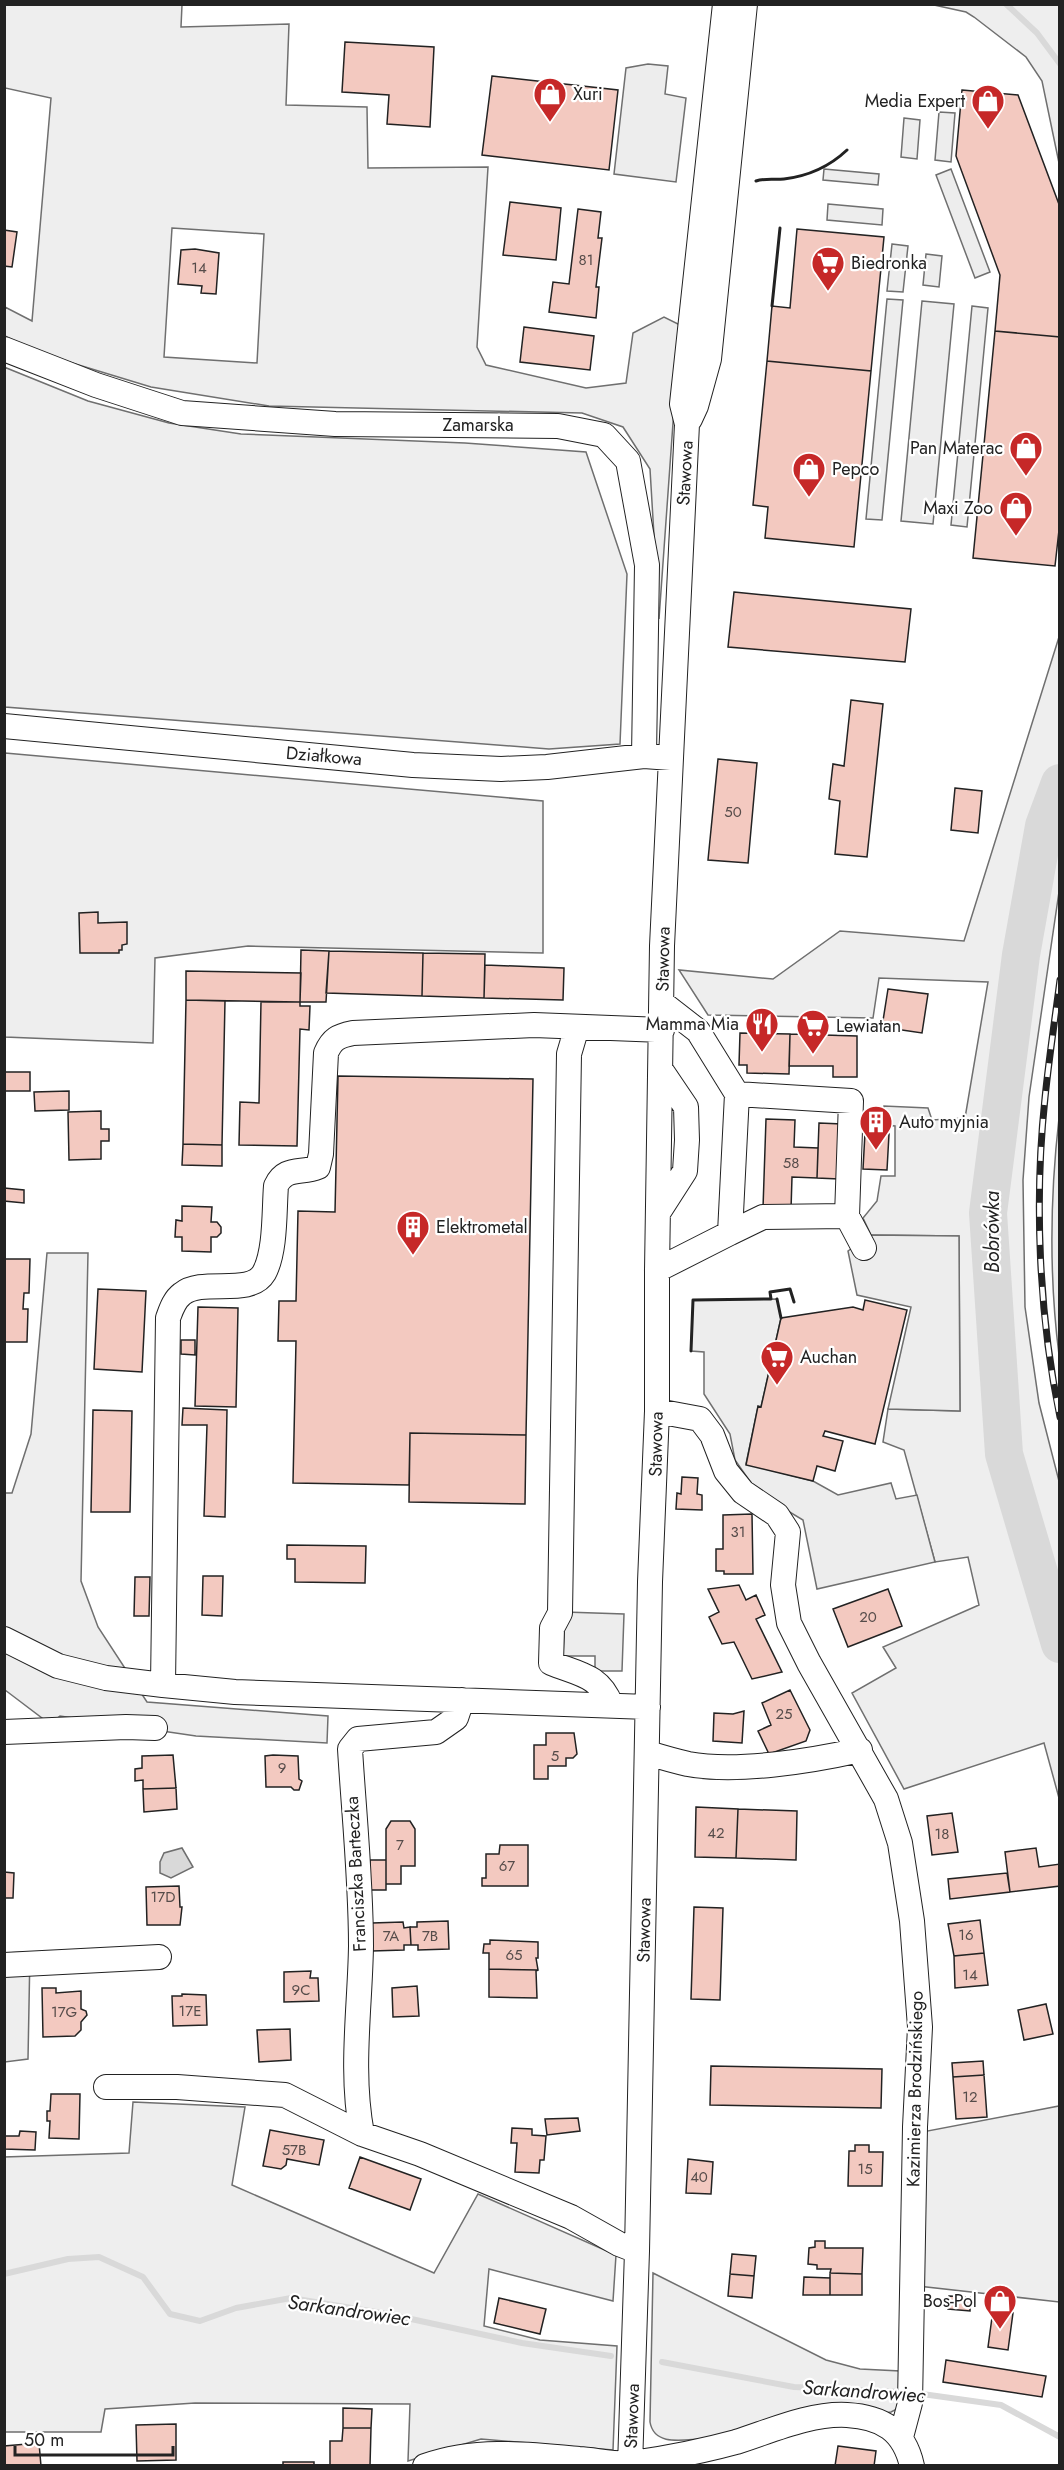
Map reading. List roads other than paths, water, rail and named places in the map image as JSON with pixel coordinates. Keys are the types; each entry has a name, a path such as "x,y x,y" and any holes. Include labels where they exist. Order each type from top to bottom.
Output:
{"street":[{"name":"Stawowa","path":"631,2465 657,1411 657,1270 665,857 687,424 682,404 725,4"},
{"name":"Stawowa","path":"687,424 696,406 709,359 745,4"},
{"path":"718,80 731,151"},
{"name":"Zamarska","path":"4,349 96,385 182,413 334,424 558,426 604,435 628,461 647,565 644,756"},
{"name":"Działkowa","path":"4,726 413,765 501,769 547,767 644,756"},
{"path":"644,756 671,758"},
{"path":"662,1003 698,1031 738,1094 730,1233"},
{"path":"163,1685 168,1318 182,1293 197,1287 252,1284 263,1274 271,1253 276,1186 280,1177 289,1172 308,1171 318,1167 321,1154 326,1053 331,1042 339,1035 353,1033 534,1025 662,1030"},
{"path":"577,1027 569,1054 560,1613 552,1628 550,1663 594,1680 605,1689 611,1704"},
{"path":"738,1094 851,1101 847,1216 864,1248"},
{"path":"657,1270 763,1217 847,1216"},
{"name":"Kazimierza Brodzińskiego","path":"657,1411 700,1419 712,1435 726,1471 743,1492 777,1515 788,1532 783,1585 789,1623 886,1799 900,1843 912,1920 920,2027 915,2127 909,2393 901,2437"},
{"path":"4,1639 58,1666 106,1678 163,1685 235,1692 648,1707"},
{"name":"Franciszka Barteczka","path":"362,2134 358,2110 357,2054 361,1945 350,1749 358,1738 436,1731 456,1719 462,1700"},
{"path":"4,1732 155,1728"},
{"path":"648,1753 689,1764 731,1767 860,1750"},
{"path":"4,1965 159,1957"},
{"path":"106,2087 177,2087 285,2095 362,2134 420,2154 571,2217 619,2244 637,2251"},
{"path":"425,2466 449,2457 480,2453 532,2454 631,2465 732,2443 824,2416 848,2415 881,2422 901,2437 909,2449 912,2466"}],"waterway":[{"path":"1006,4 1037,33 1060,64"},
{"name":"Bobrówka","path":"1060,783 1044,826 1021,955 988,1213 1004,1454 1060,1644"},
{"name":"Sarkandrowiec","path":"4,2274 68,2259 99,2257 143,2277 170,2314 200,2321 236,2308 291,2298 388,2314 522,2343 611,2356"},
{"name":"Sarkandrowiec","path":"662,2362 794,2387 905,2392"},
{"name":"Sarkandrowiec","path":"915,2393 1001,2405 1060,2437"}],"railway":[{"path":"1060,980 1045,1098 1039,1218 1047,1339 1060,1417"}],"place":[{"name":"Xuri","path":"550,123"},
{"name":"Media Expert","path":"988,130"},
{"name":"Biedronka","path":"828,292"},
{"name":"Pan Materac","path":"1026,477"},
{"name":"Pepco","path":"809,498"},
{"name":"Maxi Zoo","path":"1016,537"},
{"name":"Mamma Mia","path":"762,1053"},
{"name":"Lewiatan","path":"813,1055"},
{"name":"Auto myjnia","path":"876,1151"},
{"name":"Elektrometal","path":"413,1256"},
{"name":"Auchan","path":"777,1386"},
{"name":"Bos-Pol","path":"1000,2330"}]}
